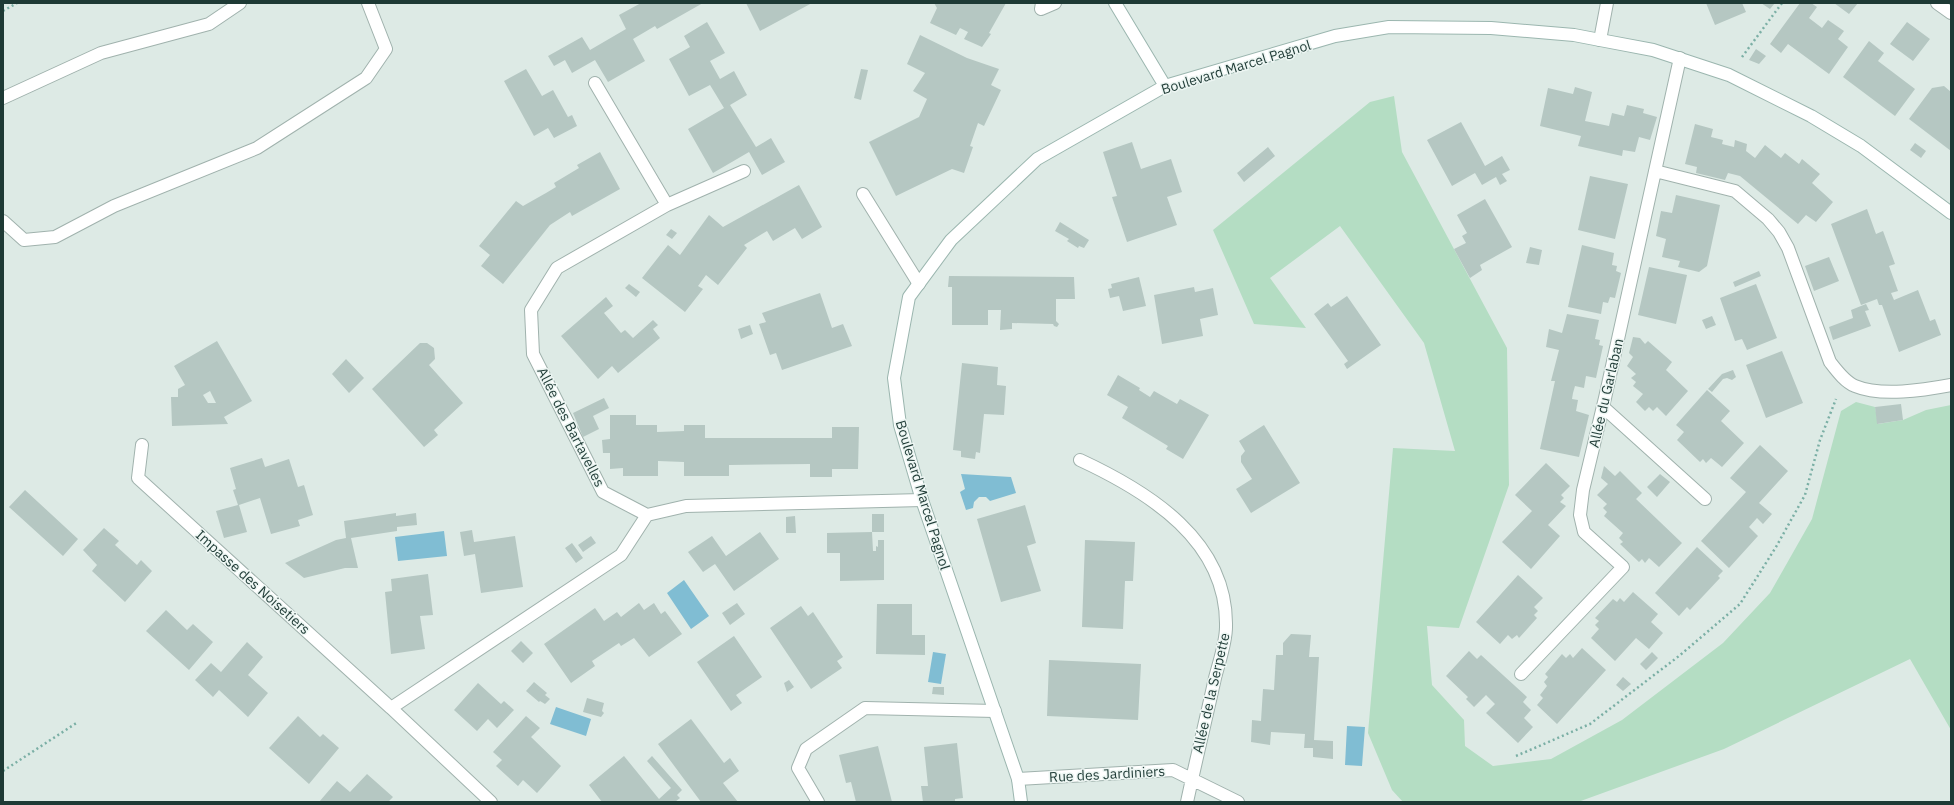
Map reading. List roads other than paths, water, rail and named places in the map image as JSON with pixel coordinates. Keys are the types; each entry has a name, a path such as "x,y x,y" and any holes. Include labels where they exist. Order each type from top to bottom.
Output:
{"street":[{"path":"3,98 101,53 209,24 240,3"},
{"path":"3,221 24,240 55,236 114,206 257,148 366,78 386,49 368,3"},
{"path":"1042,3 1041,9 1055,3"},
{"path":"1115,3 1165,86"},
{"path":"1600,40 1606,3"},
{"path":"1937,3 1951,13"},
{"name":"Boulevard Marcel Pagnol","path":"1021,802 1018,779 922,500 900,425 894,378 909,297 951,240 1037,159 1165,86 1334,36 1389,27 1490,28 1574,35 1653,50 1729,75 1811,116 1862,146 1951,213"},
{"name":"Allée du Garlaban","path":"1521,674 1623,567 1584,532 1580,515 1583,490 1603,407 1680,58"},
{"path":"595,83 667,205"},
{"name":"Allée des Bartavelles","path":"647,515 604,492 534,354 531,310 557,268 667,205 744,171"},
{"path":"1655,171 1735,191 1768,219 1779,232 1788,248 1830,362 1842,376 1855,386 1872,390 1914,392 1951,385"},
{"path":"862,194 919,284"},
{"path":"1603,407 1705,499"},
{"name":"Impasse des Noisetiers","path":"142,445 138,478 391,708 491,802"},
{"name":"Allée de la Serpette","path":"1080,460 1116,477 1186,528 1208,556 1224,597 1226,628 1187,802"},
{"path":"391,708 621,556 647,515 686,506 922,500"},
{"path":"818,802 798,768 806,749 865,708 995,712"},
{"name":"Rue des Jardiniers","path":"1018,779 1173,770 1238,802"}],"water":[{"path":"961,474 1011,477 1016,493 990,501 986,497 979,497 974,502 973,508 966,510 960,492 965,489"},
{"path":"444,531 447,556 398,561 395,537"},
{"path":"684,580 709,616 691,629 667,593"},
{"path":"933,652 946,654 941,684 928,682"},
{"path":"556,707 591,719 586,736 550,724"},
{"path":"1347,726 1365,727 1362,766 1345,765"}]}
